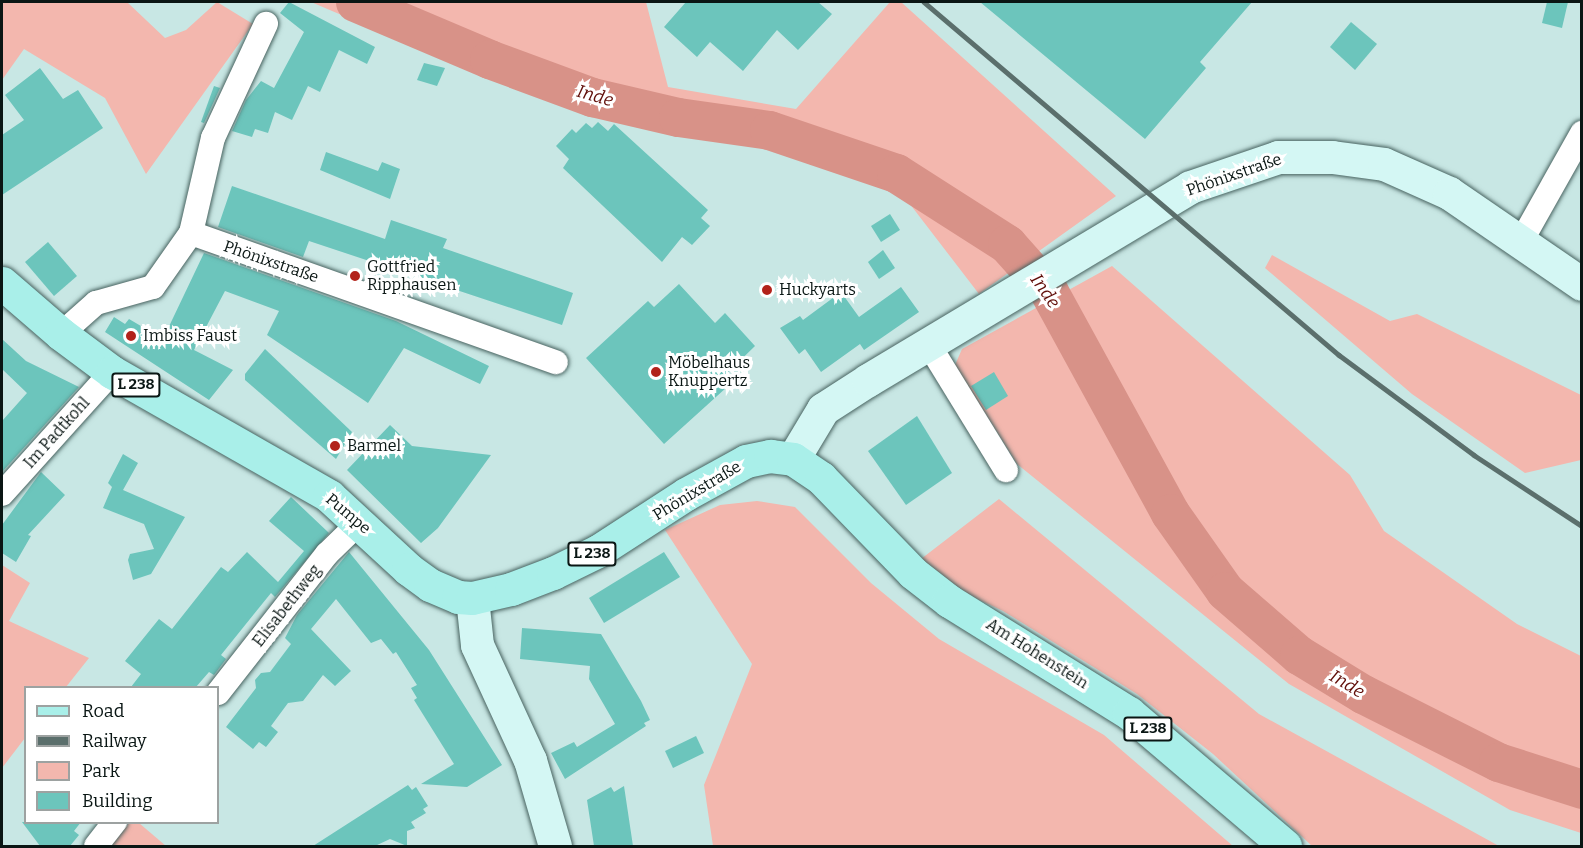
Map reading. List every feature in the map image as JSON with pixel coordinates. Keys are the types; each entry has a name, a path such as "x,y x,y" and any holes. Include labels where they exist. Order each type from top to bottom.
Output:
{"main road":[{"name":"Phönixstraße","path":"472,598 525,584 598,551 686,494 746,461 770,456 793,459 823,409 929,345 972,316 1072,259 1190,187 1278,157 1332,157 1384,164 1449,193 1522,240 1581,284"},
{"name":"Pumpe","path":"2,283 60,334 112,372 284,468 329,496 429,585 458,597 472,598"},
{"name":"Am Hohenstein","path":"793,459 821,478 914,573 949,601 1129,713 1285,846"},
{"path":"472,598 477,645 526,752 555,846"}],"street":[{"path":"60,334 96,303 153,287 191,234 213,138 266,24"},
{"path":"1522,240 1581,134"},
{"name":"Phönixstraße","path":"191,234 556,362"},
{"path":"929,345 1006,470"},
{"name":"Im Padtkohl","path":"2,494 112,372"},
{"name":"Elisabethweg","path":"219,692 327,554 360,522"},
{"path":"96,846 113,824"}],"green space":[{"path":"2,2 127,2 165,38 186,30 217,2 253,24 146,174 105,98 24,49 2,80"},
{"path":"311,2 646,2 668,87 796,109 890,2 901,2 1116,196 979,294 893,182 771,143 589,110 482,75"},
{"path":"1272,255 1390,321 1417,314 1581,395 1581,460 1525,473 1412,394 1265,268"},
{"path":"1112,266 1350,475 1384,531 1517,624 1581,656 1581,833 1510,810 1289,684 1017,464 955,365 962,349"},
{"path":"999,499 1259,714 1499,846 1312,846 1213,754 1137,694 1003,611 960,591 921,559"},
{"path":"757,501 795,507 871,583 939,639 1104,735 1233,846 713,846 704,785 752,664 665,530 720,505"},
{"path":"2,565 30,583 9,621 89,658 67,686 24,686 24,739 2,768"},
{"path":"128,824 140,824 166,846 110,846"}],"building":[{"path":"289,2 375,47 367,64 339,50 320,92 308,86 292,120 275,112 268,133 255,129 252,137 232,131 246,100 261,81 274,88 304,32 280,13"},
{"path":"686,2 818,2 832,14 798,50 777,30 743,71 710,42 697,57 664,27"},
{"path":"980,2 1252,2 1200,62 1206,68 1145,139"},
{"path":"1547,2 1568,2 1562,28 1542,23"},
{"path":"1351,22 1377,44 1355,70 1330,47"},
{"path":"424,63 445,68 437,86 417,80"},
{"path":"40,68 63,99 78,90 103,128 2,195 2,135 24,120 5,95"},
{"path":"214,86 220,88 204,123 201,122"},
{"path":"598,122 608,131 614,124 708,210 701,218 710,226 692,245 682,237 662,262 563,168 569,159 556,146 572,129 576,133 586,123 592,128"},
{"path":"326,152 378,171 382,162 400,169 390,199 320,170"},
{"path":"232,186 385,239 391,220 447,239 443,248 573,293 562,325 309,241 303,257 218,227"},
{"path":"890,214 900,230 881,242 871,226"},
{"path":"48,242 77,276 54,296 25,262"},
{"path":"883,250 895,268 879,279 868,262"},
{"path":"204,253 396,321 489,366 480,384 404,348 368,403 267,335 279,311 225,291 194,350 233,370 209,400 105,332 114,317 125,324 129,319 163,339"},
{"name":"Möbelhaus Knuppertz","path":"679,284 715,323 725,313 755,346 720,380 727,387 664,444 586,358 648,301 654,307"},
{"path":"901,287 919,312 864,350 860,344 821,372 805,349 799,354 780,328 800,316 803,320 841,292 859,317"},
{"path":"2,339 26,361 79,387 2,472 2,421 27,393 2,369"},
{"path":"265,349 352,432 336,459 245,380 245,374"},
{"path":"994,372 1008,396 986,410 971,386"},
{"path":"917,416 952,473 906,505 868,451"},
{"path":"390,425 412,446 491,455 438,528 421,543 347,470"},
{"path":"123,454 138,463 123,490 185,517 151,574 133,580 128,560 130,554 154,549 144,524 103,508 112,487 108,483"},
{"path":"41,472 65,495 28,535 31,536 16,562 2,553 2,525"},
{"path":"291,497 329,533 275,597 271,593 221,655 226,659 214,675 209,672 197,686 132,686 141,674 125,661 159,619 172,629 221,567 228,572 247,552 278,582 304,551 269,521"},
{"path":"349,552 429,650 502,765 467,787 421,784 454,764 414,700 417,698 411,688 417,685 396,652 393,654 381,639 371,643 336,599 311,629 351,671 335,686 323,675 303,701 288,703 271,726 278,732 266,747 259,742 253,749 226,727 256,688 255,680 261,673 270,672 291,644 285,638 297,615"},
{"path":"664,552 680,577 604,623 589,598"},
{"path":"522,628 601,634 641,701 650,720 644,723 646,726 565,779 551,753 574,742 577,747 615,724 589,679 590,666 520,659"},
{"path":"696,736 704,753 673,768 665,751"},
{"path":"408,785 412,790 416,787 428,806 423,809 426,813 411,822 415,828 407,831 407,846 390,839 375,846 313,846"},
{"path":"624,786 633,846 594,846 587,800 611,787 614,792"},
{"path":"22,822 24,824 79,824 74,831 79,835 70,846 40,846"}],"waterway":[{"name":"Inde","path":"355,2 489,59 592,97 678,117 769,130 896,173 1007,244 1048,290 1170,513 1225,591 1299,655 1363,694 1498,762 1582,789"}],"railway":[{"path":"924,2 1339,355 1474,455 1582,526"}],"place":[{"name":"Gottfried Ripphausen","path":"355,276"},
{"name":"Huckyarts","path":"767,290"},
{"name":"Imbiss Faust","path":"131,336"},
{"name":"Möbelhaus Knuppertz","path":"656,372"},
{"name":"Barmel","path":"335,446"}]}
